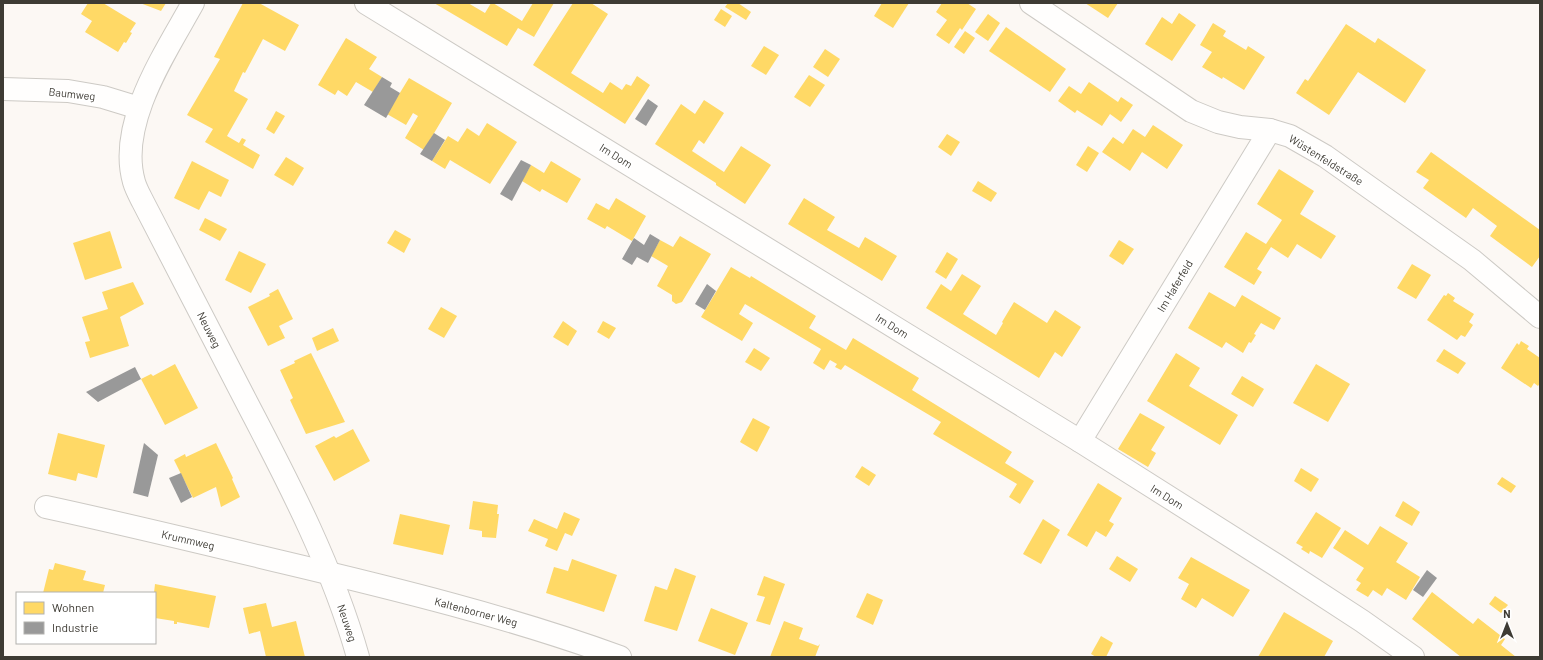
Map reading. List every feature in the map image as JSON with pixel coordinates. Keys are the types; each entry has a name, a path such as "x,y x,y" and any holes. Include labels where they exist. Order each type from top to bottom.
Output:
{"street":[{"name":"Neuweg","path":"193,3 153,74 139,108 132,140 131,162 134,182 280,465 330,573 352,634 358,657"},
{"name":"Im Dom","path":"366,3 1080,441 1276,565 1362,621 1413,657"},
{"name":"Wüstenfeldstraße","path":"1031,3 1191,110 1218,122 1240,127 1270,130 1290,136 1325,156 1472,260 1540,317"},
{"name":"Baumweg","path":"3,89 68,91 103,97 139,108"},
{"name":"Im Haferfeld","path":"1080,441 1270,130"},
{"name":"Krummweg","path":"46,507 330,573"},
{"name":"Kaltenborner Weg","path":"330,573 518,623 620,657"}],"building: Wohnen":[{"path":"88,3 103,3 136,23 130,32 132,33 126,43 124,42 118,52 85,32 92,21 81,14"},
{"path":"140,3 166,3 161,11"},
{"path":"243,3 259,3 299,25 285,51 263,39 245,73 243,72 234,91 248,99 227,136 239,143 242,138 246,140 243,145 260,155 253,169 205,142 213,129 187,115 220,59 214,57"},
{"path":"434,3 468,3 485,13 491,3 493,3 522,21 533,3 554,3 534,37 518,28 507,46"},
{"path":"573,3 591,3 608,14 571,73 603,93 610,82 622,90 626,84 631,86 637,76 650,85 625,124 533,65"},
{"path":"728,3 738,3 751,12 746,20 725,7"},
{"path":"882,3 909,3 893,28 874,16"},
{"path":"942,3 967,3 976,9 962,30 960,28 949,44 936,35 947,20 936,12"},
{"path":"1085,3 1118,3 1108,18"},
{"path":"721,9 732,16 725,27 714,20"},
{"path":"1179,13 1196,25 1172,61 1145,44 1162,17 1172,24"},
{"path":"988,14 1000,23 988,41 975,32"},
{"path":"1213,23 1226,31 1223,36 1246,50 1248,46 1265,57 1244,90 1223,77 1222,79 1202,67 1212,52 1200,45"},
{"path":"1346,24 1375,43 1378,38 1426,70 1405,103 1358,72 1329,115 1296,93 1305,79 1308,81"},
{"path":"1006,27 1066,69 1050,92 989,51"},
{"path":"965,31 975,38 964,54 954,47"},
{"path":"346,38 377,57 369,69 382,77 373,92 356,82 347,96 338,90 335,95 318,85"},
{"path":"764,46 779,55 766,75 751,66"},
{"path":"825,49 840,59 828,77 813,67"},
{"path":"809,75 825,85 810,107 794,97"},
{"path":"409,78 452,103 424,150 405,138 418,116 413,113 406,125 387,114"},
{"path":"1089,82 1118,102 1121,97 1133,105 1121,122 1110,114 1102,126 1077,110 1075,113 1058,101 1069,86 1081,94"},
{"path":"704,100 724,113 704,144 699,140 692,151 724,172 741,146 771,165 745,204 716,185 716,183 655,144 681,104 695,114"},
{"path":"276,111 285,116 274,134 266,129"},
{"path":"487,123 517,142 490,184 450,160 445,169 432,161 448,136 458,142 467,128 479,136"},
{"path":"1153,125 1183,145 1167,169 1142,152 1130,171 1102,152 1113,137 1123,144 1133,129 1145,137"},
{"path":"947,134 960,142 951,156 938,147"},
{"path":"1088,146 1099,153 1087,172 1076,165"},
{"path":"1431,152 1540,230 1540,256 1532,267 1490,236 1497,226 1473,208 1466,218 1423,188 1429,180 1416,172"},
{"path":"286,157 304,168 293,186 274,175"},
{"path":"192,161 229,180 221,197 209,191 199,210 174,198"},
{"path":"551,161 581,179 567,203 542,189 540,192 522,181 531,165 544,173"},
{"path":"1279,169 1314,191 1300,214 1336,236 1321,259 1297,244 1288,258 1271,247 1257,269 1262,272 1254,285 1224,267 1246,232 1266,244 1282,220 1257,204"},
{"path":"978,181 997,193 991,202 972,191"},
{"path":"616,198 646,216 632,241 607,226 605,229 587,219 596,203 609,210"},
{"path":"804,198 835,217 827,230 859,248 865,237 897,256 882,281 788,224"},
{"path":"205,218 227,229 220,241 199,230"},
{"path":"395,230 411,239 404,253 387,243"},
{"path":"110,231 122,268 85,280 73,243"},
{"path":"680,236 711,254 682,302 676,304 672,301 672,295 657,286 668,266 651,256 660,240 673,247"},
{"path":"1119,240 1134,249 1123,265 1109,256"},
{"path":"239,251 266,264 251,293 225,280"},
{"path":"947,252 958,259 946,279 935,272"},
{"path":"1412,264 1431,275 1416,299 1397,288"},
{"path":"731,267 750,278 751,276 816,316 809,328 846,350 853,338 919,378 912,390 1012,452 1005,463 1034,481 1020,504 1009,497 1017,484 933,434 941,422 845,365 841,370 835,367 837,364 830,360 824,370 813,363 821,349 745,304 739,314 753,323 742,341 701,317"},
{"path":"962,274 981,286 963,314 996,335 1014,302 1047,323 1055,310 1081,327 1062,357 1055,352 1039,378 926,308 941,284 951,291"},
{"path":"133,282 144,304 120,317 129,346 90,358 85,342 90,341 82,317 108,309 102,292"},
{"path":"278,289 293,319 279,326 285,338 268,346 248,307 270,296 269,294"},
{"path":"1209,292 1235,307 1242,295 1281,318 1274,330 1261,323 1254,334 1256,335 1251,343 1249,342 1243,353 1226,342 1222,348 1188,328"},
{"path":"1448,293 1455,298 1453,301 1474,314 1469,322 1473,325 1465,337 1461,335 1457,340 1427,320 1444,295 1446,296"},
{"path":"441,307 457,316 444,338 428,329"},
{"path":"563,321 577,331 568,346 553,337"},
{"path":"603,321 616,328 609,339 597,332"},
{"path":"333,328 339,341 317,351 312,338"},
{"path":"1521,341 1529,346 1527,349 1540,358 1540,383 1538,386 1534,383 1531,388 1501,368 1517,343 1519,345"},
{"path":"754,348 770,358 761,371 745,362"},
{"path":"1444,349 1466,363 1458,374 1436,361"},
{"path":"311,353 345,422 306,434 290,400 293,398 280,370"},
{"path":"1176,353 1200,368 1189,386 1238,415 1220,445 1147,401"},
{"path":"175,364 198,408 165,425 141,379 151,374 153,376"},
{"path":"1316,364 1350,384 1328,422 1293,403"},
{"path":"1242,376 1264,389 1253,407 1231,394"},
{"path":"1140,413 1165,427 1151,450 1156,453 1148,467 1118,449"},
{"path":"753,418 770,427 757,452 740,442"},
{"path":"353,429 370,461 334,481 315,446 334,436 336,438"},
{"path":"58,433 105,445 97,478 78,473 76,481 48,474"},
{"path":"216,443 233,478 232,479 240,497 221,507 216,487 193,498 174,460 185,454 186,457"},
{"path":"862,466 876,475 869,486 855,477"},
{"path":"1301,468 1319,479 1311,492 1294,481"},
{"path":"1502,477 1516,486 1511,493 1497,484"},
{"path":"1098,483 1122,498 1109,521 1114,524 1106,537 1096,531 1087,547 1067,535"},
{"path":"473,501 498,505 497,514 499,514 496,538 482,537 482,531 469,529"},
{"path":"1403,501 1420,512 1412,526 1395,516"},
{"path":"564,512 580,519 572,536 565,533 557,551 545,546 548,539 528,531 534,519 557,529"},
{"path":"1316,512 1341,528 1322,558 1310,551 1309,554 1301,549 1303,547 1296,543"},
{"path":"400,514 450,525 443,555 393,544"},
{"path":"1043,519 1060,530 1041,564 1023,554"},
{"path":"1380,526 1408,543 1396,562 1420,577 1406,600 1387,588 1382,596 1373,590 1368,597 1356,590 1361,583 1356,580 1364,568 1333,548 1345,530 1368,545"},
{"path":"1117,556 1138,569 1130,582 1109,569"},
{"path":"1191,557 1250,590 1233,617 1202,598 1196,608 1181,599 1189,584 1178,578"},
{"path":"572,559 617,575 604,612 546,593 554,567 568,571"},
{"path":"55,563 86,571 83,580 105,585 103,592 43,592 49,569 53,570"},
{"path":"675,568 696,576 677,631 644,621 655,586 667,590"},
{"path":"764,576 785,584 770,625 756,621 765,597 757,595"},
{"path":"155,584 216,596 209,628 177,622 177,624 174,624 174,621 156,618 156,592 154,592"},
{"path":"1432,592 1473,624 1478,618 1505,639 1501,645 1516,657 1461,657 1412,619"},
{"path":"867,593 883,600 873,625 856,617"},
{"path":"1495,596 1508,605 1501,613 1489,604"},
{"path":"266,603 272,627 296,621 305,657 266,657 260,631 249,634 243,608"},
{"path":"711,608 748,623 735,655 698,641"},
{"path":"1284,612 1333,641 1324,657 1258,657"},
{"path":"784,621 803,628 799,639 818,646 820,644 815,657 770,657"},
{"path":"1101,636 1113,643 1106,657 1096,657 1091,654"}],"building: Industrie":[{"path":"382,77 392,83 390,87 400,93 386,118 364,105"},
{"path":"648,99 658,106 646,126 635,119"},
{"path":"434,133 445,140 432,161 420,154"},
{"path":"521,160 531,165 512,201 500,194"},
{"path":"650,234 660,240 648,263 637,257 632,265 622,259 634,238 644,245"},
{"path":"707,284 716,291 705,310 695,304"},
{"path":"135,367 141,379 98,402 86,392"},
{"path":"144,443 158,455 148,497 133,493"},
{"path":"181,473 192,497 181,503 169,478"},
{"path":"1427,570 1437,578 1423,597 1413,590"}]}
